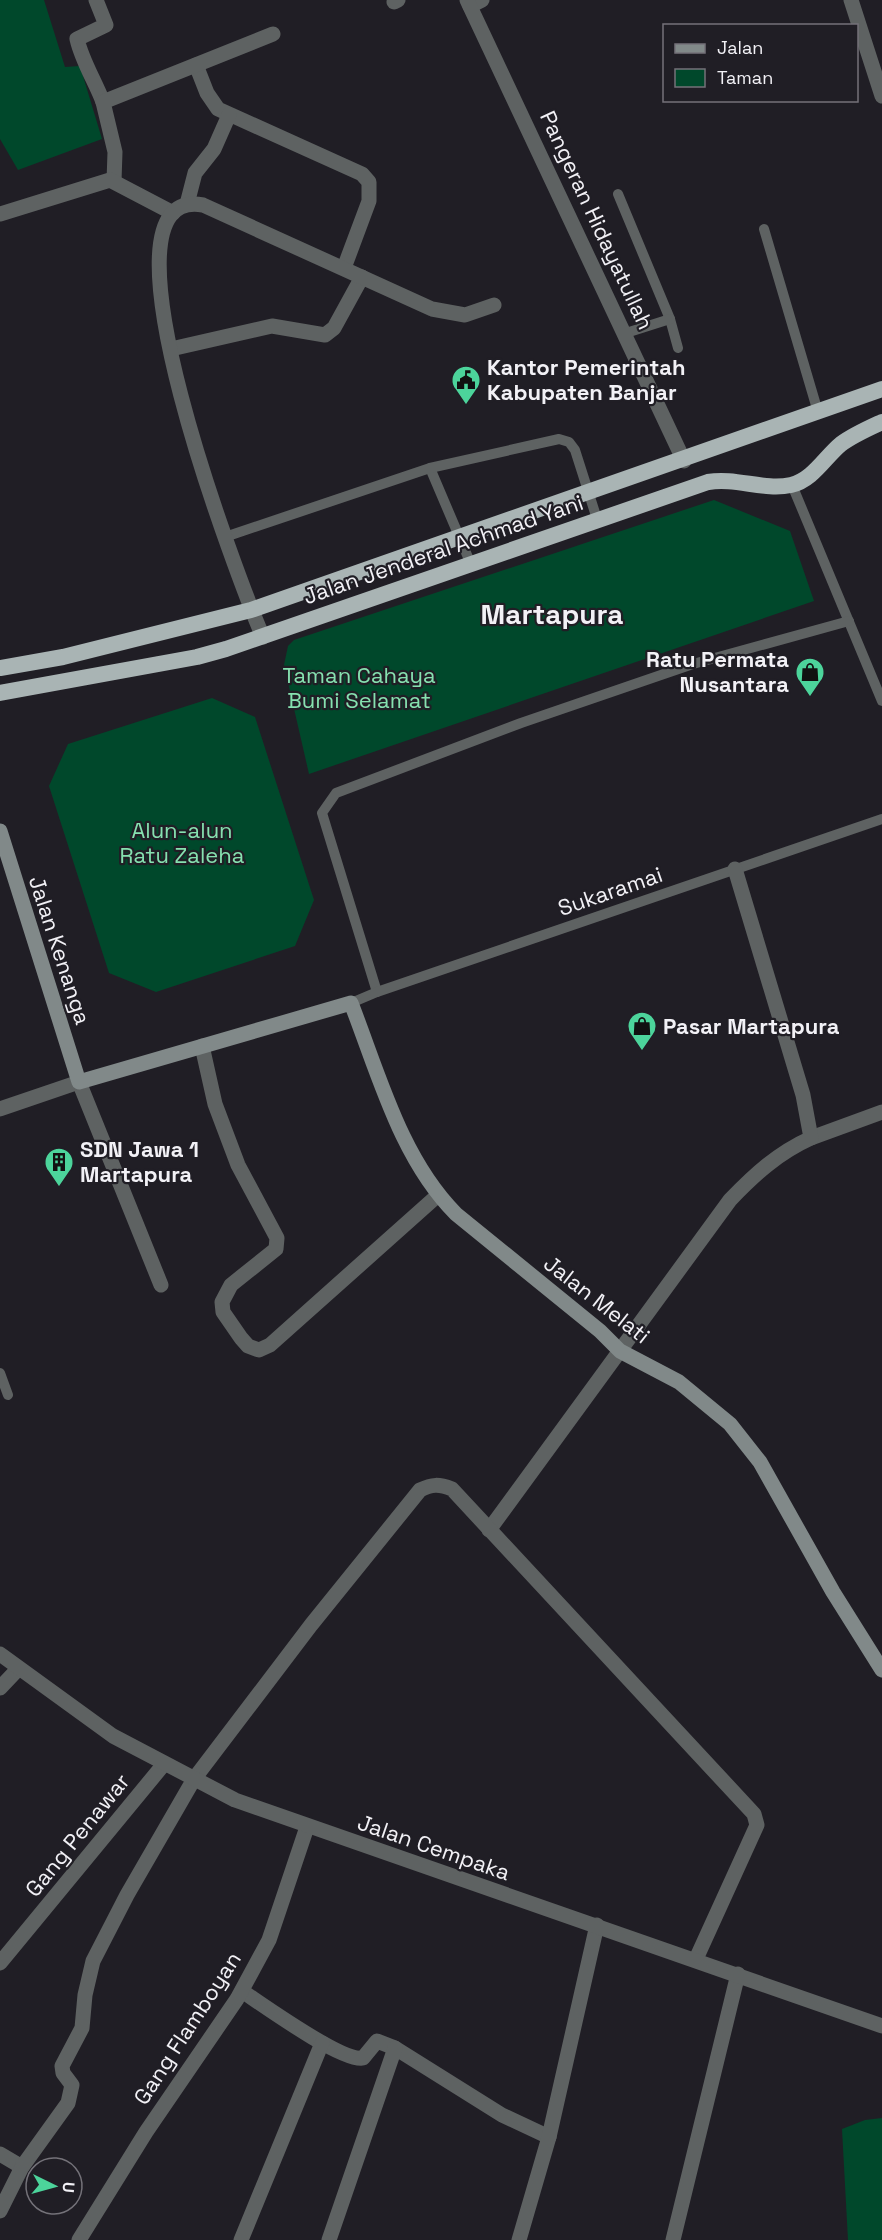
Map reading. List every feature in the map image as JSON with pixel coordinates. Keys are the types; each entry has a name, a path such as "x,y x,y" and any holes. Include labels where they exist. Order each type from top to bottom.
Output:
{"highway":[{"name":"Jalan Jenderal Achmad Yani","path":"0,668 63,657 251,610 684,461 882,389"},
{"path":"792,485 816,470 842,443 882,422"},
{"name":"Jalan Jenderal Achmad Yani","path":"0,693 197,657 262,637 470,562 708,482 723,479 776,486 792,485"}],"main road":[{"name":"Jalan Kenanga","path":"0,831 79,1082"},
{"path":"79,1082 351,1003"},
{"name":"Jalan Melati","path":"351,1003 413,1156 438,1196 456,1214 600,1331 620,1351 679,1382 730,1424 760,1462 863,1645 882,1670"}],"street":[{"path":"96,0 106,25 77,39 81,56 90,68 103,102 115,152 114,181"},
{"path":"851,0 882,96"},
{"name":"Pangeran Hidayatullah","path":"473,2 684,461"},
{"path":"103,102 273,34"},
{"path":"196,65 214,106 229,115 362,174 369,182 369,201 344,268"},
{"path":"187,204 195,173 214,149 229,115"},
{"path":"0,214 104,180 114,181 173,213"},
{"path":"262,637 225,537 184,412 171,349 158,259 163,232 173,213 187,204 204,205 362,277 450,314 465,315 494,304"},
{"path":"171,349 272,326 326,335 334,328 362,277"},
{"path":"735,869 802,1095 811,1138"},
{"path":"202,1046 215,1104 238,1165 277,1238 276,1249 231,1285 222,1302 223,1312 248,1346 259,1350 270,1345 438,1196"},
{"path":"0,1109 79,1082 161,1285"},
{"path":"489,1530 730,1200 758,1171 786,1149 882,1112"},
{"path":"0,2211 22,2167 72,2095 72,2085 63,2073 62,2066 82,2028 84,1995 93,1961 127,1895 194,1779 311,1625 420,1490 431,1485 442,1485 452,1489 754,1814 757,1825 696,1959"},
{"name":"Jalan Cempaka","path":"0,1654 113,1736 235,1800 307,1827 696,1959 882,2026"},
{"path":"0,1688 18,1669"},
{"name":"Gang Penawar","path":"0,1963 164,1764"},
{"name":"Gang Flamboyan","path":"79,2240 146,2132 242,1991 269,1940 307,1827"},
{"path":"519,2240 549,2138 597,1925"},
{"path":"673,2240 738,1974"},
{"path":"242,1991 322,2043 358,2059 365,2055 377,2041 395,2048 502,2115 549,2138"},
{"path":"241,2240 322,2043"},
{"path":"329,2240 395,2048"},
{"path":"0,2154 22,2167"}],"lane":[{"path":"618,194 670,319 678,348"},
{"path":"764,229 818,412"},
{"path":"626,333 670,319"},
{"path":"225,537 430,468 559,439 569,442 575,450 597,519"},
{"path":"430,468 470,562"},
{"path":"792,485 882,701"},
{"path":"377,992 322,813 336,793 521,723 693,664 849,621"},
{"name":"Sukaramai","path":"351,1003 377,992 882,819"},
{"path":"0,1373 8,1395"}],"green space":[{"path":"0,0 44,0 65,67 80,66 102,139 18,170 0,139"},
{"name":"Taman Cahaya Bumi Selamat","path":"714,500 790,531 814,601 309,774 284,665 288,646 294,640"},
{"name":"Alun-alun Ratu Zaleha","path":"212,698 255,717 314,900 295,946 156,992 109,973 49,786 68,744"},
{"path":"882,2118 882,2240 848,2240 842,2129 865,2120"}],"place":[{"name":"Kantor Pemerintah Kabupaten Banjar","path":"466,406"},
{"name":"Ratu Permata Nusantara","path":"810,698"},
{"name":"Pasar Martapura","path":"642,1052"},
{"name":"SDN Jawa 1 Martapura","path":"59,1188"}],"district":[{"name":"Martapura","path":"552,614"}]}
